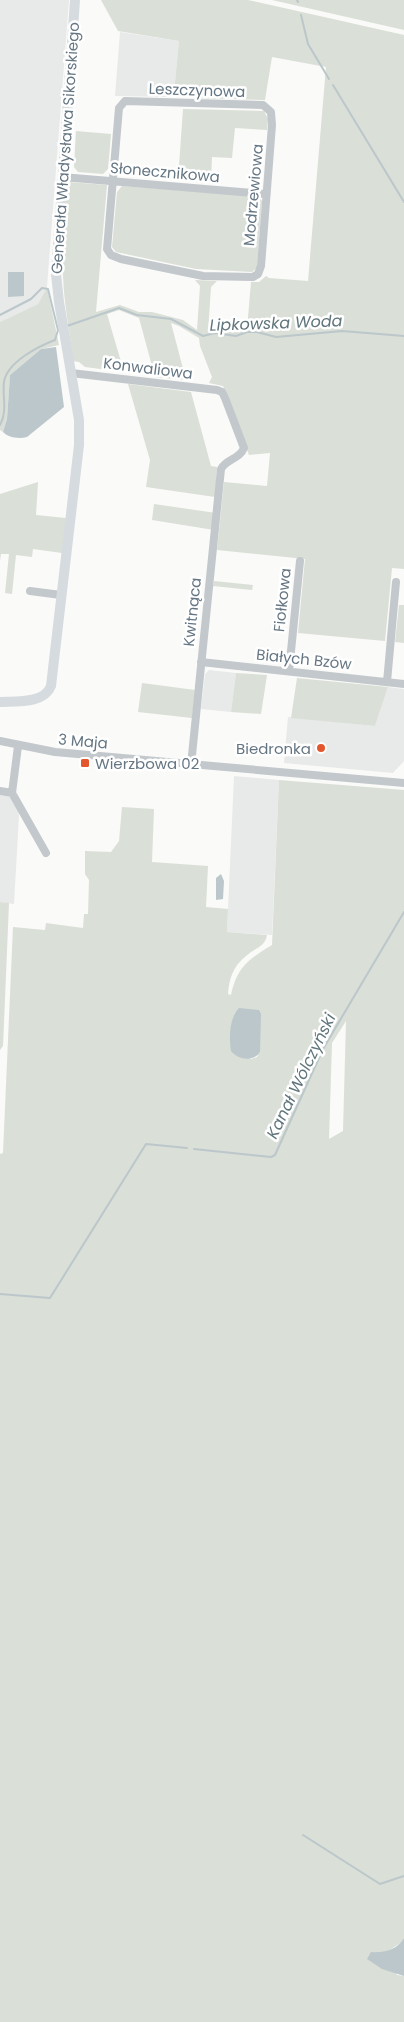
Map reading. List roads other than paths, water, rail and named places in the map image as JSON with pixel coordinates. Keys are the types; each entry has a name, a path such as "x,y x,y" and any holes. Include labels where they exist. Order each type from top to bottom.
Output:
{"main road":[{"name":"Generała Władysława Sikorskiego","path":"0,702 41,697 50,690 80,445 79,420 56,274 75,0"}],"street":[{"name":"Leszczynowa","path":"112,181 120,104 125,101 263,105 271,112"},
{"name":"Modrzewiowa","path":"112,181 107,249 111,255 121,259 203,276 254,277 258,274 261,266 272,125 271,112"},
{"name":"Słonecznikowa","path":"62,177 266,194"},
{"name":"Konwaliowa","path":"71,373 222,392 244,448 237,456 224,463"},
{"name":"Kwitnąca","path":"191,765 221,469 224,463"},
{"name":"Fiołkowa","path":"289,671 300,561"},
{"path":"387,682 396,582"},
{"path":"30,591 61,595"},
{"name":"Białych Bzów","path":"201,662 404,684"},
{"name":"3 Maja","path":"0,741 55,752 404,783"},
{"path":"18,746 12,793 46,853"},
{"path":"0,791 12,793"}],"waterway":[{"path":"301,15 308,44 329,79"},
{"path":"333,85 404,202"},
{"name":"Lipkowska Woda","path":"0,315 31,299 42,288 48,289 58,330 55,340 25,356 6,375 4,382 4,414 0,425"},
{"name":"Lipkowska Woda","path":"67,326 119,308 137,315 171,319 203,336 215,333 236,336 247,332 257,332 276,337 342,331 404,336"},
{"name":"Kanał Wólczyński","path":"194,1149 271,1157 275,1155 323,1049 404,912"},
{"name":"Kanał Wólczyński","path":"0,1294 50,1298 146,1144 187,1148"},
{"path":"303,1835 380,1884 404,1876"}],"place":[{"name":"Biedronka","path":"321,748"},
{"name":"Wierzbowa 02","path":"85,763"}]}
